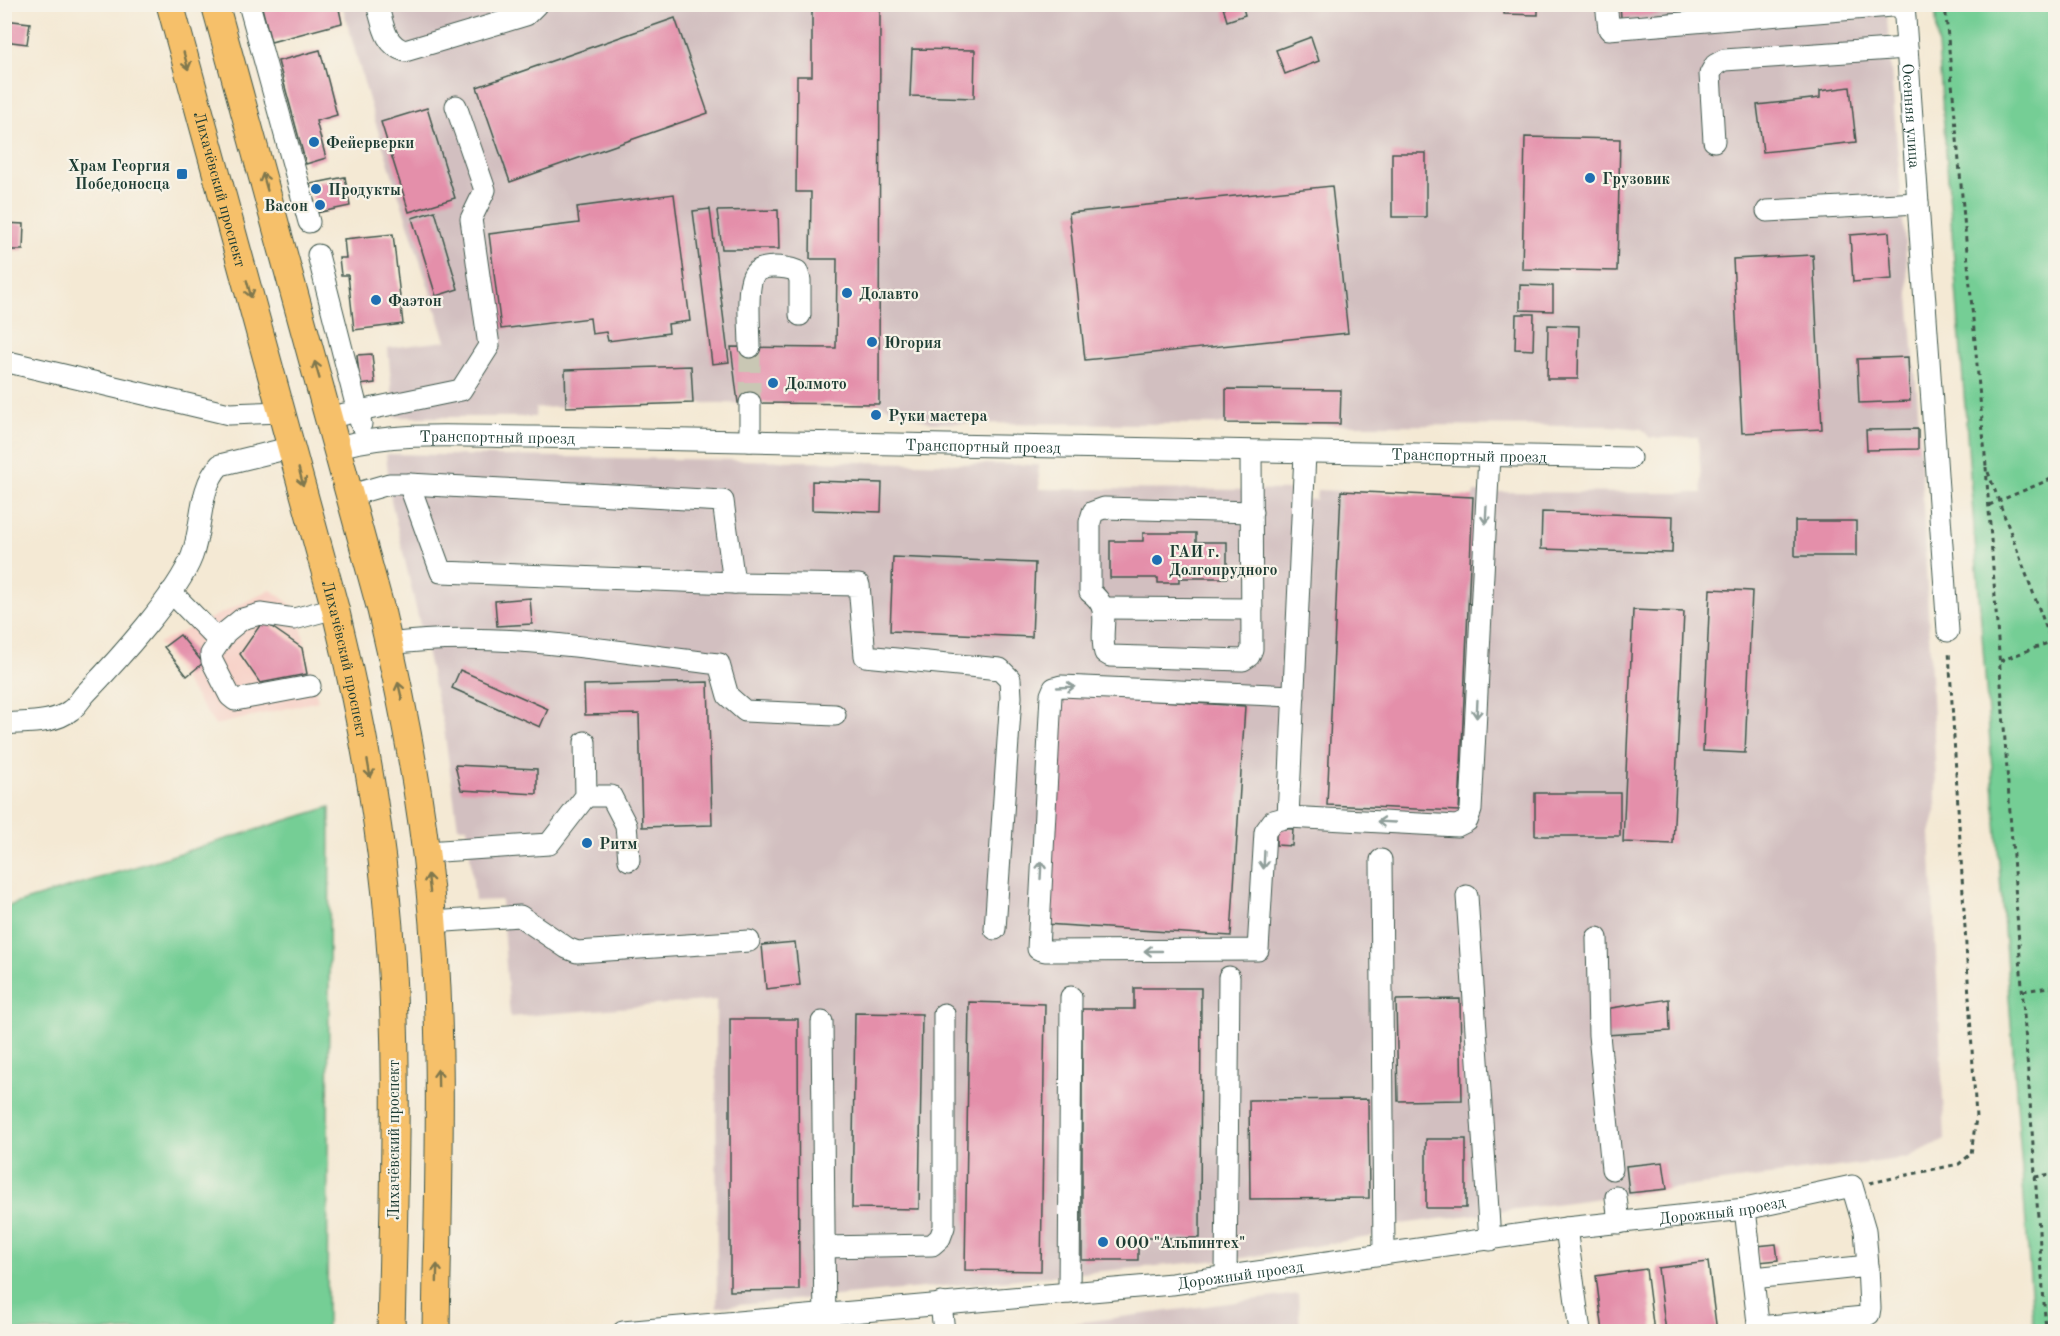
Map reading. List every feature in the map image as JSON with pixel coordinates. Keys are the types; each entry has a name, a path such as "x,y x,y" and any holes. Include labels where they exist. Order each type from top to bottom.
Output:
{"main road":[{"name":"Лихачёвский проспект","path":"170,4 293,447 335,608 358,709 375,804 386,896 394,1084 391,1332"},
{"path":"215,4 351,495 406,722 426,852 432,922 438,1083 436,1332"}],"street":[{"path":"249,4 309,222"},
{"path":"377,4 389,42 395,48 405,51 526,15 537,4"},
{"path":"1606,4 1609,29 1819,8 1904,5"},
{"name":"Осенняя улица","path":"1904,5 1948,631"},
{"path":"1714,141 1710,74 1715,65 1724,60 1907,48"},
{"path":"330,417 461,390 489,346 471,219 485,190 456,106"},
{"path":"1767,211 1918,203"},
{"path":"318,255 364,440"},
{"path":"750,347 751,285 753,274 760,268 788,268 797,271 800,280 800,315"},
{"path":"4,361 229,414 283,412"},
{"path":"750,403 750,441"},
{"name":"Транспортный проезд","path":"338,447 364,440 406,437 534,436 1251,453 1630,458"},
{"path":"4,723 43,721 71,710 171,592 192,557 208,482 220,465 293,447"},
{"path":"1251,453 1252,512 1252,649 1249,656 1243,660 1110,656 1105,653 1103,647 1104,608 1101,600 1090,592 1090,522 1093,512 1104,508 1252,512"},
{"path":"1288,817 1305,454"},
{"path":"1294,696 1061,686 1054,688 1051,695 1038,949 1045,951 1258,950 1265,832 1273,821 1288,817 1457,825 1467,821 1472,810 1489,456"},
{"path":"351,495 389,484 409,484 723,501 734,584"},
{"path":"409,484 441,572 734,584 859,585 865,656 1000,669 1010,679 995,929"},
{"path":"171,592 219,641"},
{"path":"310,686 235,700 230,696 212,661 211,654 219,641 242,619 260,614 294,619 335,608"},
{"path":"1104,608 1252,609"},
{"path":"389,645 424,639 521,642 719,664 728,696 746,711 835,715"},
{"path":"426,852 549,844 586,796 585,742"},
{"path":"586,796 611,796 626,825 629,860"},
{"path":"1381,860 1384,1254"},
{"path":"1467,896 1490,1239"},
{"path":"432,922 520,916 567,948 578,952 749,941"},
{"path":"1597,938 1599,1035 1612,1169"},
{"path":"1226,1276 1229,977"},
{"path":"1069,1293 1071,997"},
{"path":"824,1247 932,1245 940,1238 944,1227 944,1014"},
{"path":"822,1022 825,1323"},
{"path":"1745,1209 1759,1329 1864,1317 1869,1314 1870,1308 1865,1230 1852,1186"},
{"name":"Дорожный проезд","path":"622,1332 825,1323 941,1303 1172,1284 1566,1228 1745,1209 1852,1186"},
{"path":"1616,1197 1619,1223"},
{"path":"1566,1228 1580,1332"},
{"path":"1753,1278 1868,1266"},
{"path":"941,1303 944,1332"}],"path":[{"path":"1945,4 1989,505 2046,1332"},
{"path":"1986,467 2053,641 2055,654"},
{"path":"1989,505 2055,477"},
{"path":"1852,1186 1959,1164 1971,1154 1976,1118 1948,631"},
{"path":"2000,661 2053,641"},
{"path":"2023,991 2055,986"},
{"path":"2035,1177 2055,1173"}],"shaded area":[{"path":"342,5 1886,5 1919,421 1936,781 1936,811 1930,833 1945,1139 1907,1158 1393,1225 1393,1233 1243,1258 717,1307 716,1000 510,1017 501,900 475,901 467,827 458,827 444,729 391,500 386,454 1038,465 1040,489 1293,490 1293,499 1316,500 1317,490 1473,497 1474,492 1702,493 1698,437 1650,438 1642,429 1612,426 932,423 879,404 692,403 536,408 535,417 394,417 388,348 446,341 375,121"},
{"path":"271,590 297,609 318,701 215,725 158,643"},
{"path":"1298,1294 1300,1331 1009,1331 1044,1327"}],"green space":[{"path":"1935,5 2055,5 2055,1331 2034,1331"},
{"path":"330,807 327,1331 5,1331 5,907"}],"building":[{"path":"261,4 338,4 342,23 271,42"},
{"path":"812,4 880,4 879,404 738,403 731,347 836,348 837,259 810,259 811,192 796,192 797,76 812,76"},
{"path":"1222,4 1242,4 1245,15 1227,21"},
{"path":"1504,4 1538,4 1538,15 1504,14"},
{"path":"1620,4 1745,4 1745,6 1621,18"},
{"path":"675,18 708,113 510,182 477,87"},
{"path":"4,20 30,23 27,44 4,41"},
{"path":"1311,37 1319,61 1285,74 1276,50"},
{"path":"912,49 975,50 974,98 910,96"},
{"path":"320,50 337,115 316,121 326,158 306,164 278,61"},
{"path":"1850,87 1856,142 1763,152 1757,105 1820,98 1820,91"},
{"path":"427,108 455,198 409,212 381,122"},
{"path":"1525,137 1620,139 1617,271 1522,269"},
{"path":"1392,153 1426,153 1426,217 1392,217"},
{"path":"345,177 350,206 316,213 310,184"},
{"path":"1332,186 1348,333 1085,360 1069,213"},
{"path":"674,194 690,321 668,324 669,333 608,341 606,332 592,334 590,318 501,329 489,234 579,223 577,207"},
{"path":"710,209 729,362 712,364 693,211"},
{"path":"778,210 779,249 722,249 717,211"},
{"path":"435,211 458,289 436,296 412,218"},
{"path":"4,223 24,224 23,250 4,250"},
{"path":"1889,232 1892,279 1853,282 1850,235"},
{"name":"Фаэтон","path":"393,234 403,324 354,330 348,275 341,275 339,258 346,258 344,239"},
{"path":"1813,255 1822,429 1742,433 1733,259"},
{"path":"1520,285 1553,286 1553,311 1520,310"},
{"path":"1516,314 1534,314 1533,350 1515,349"},
{"path":"1548,325 1579,326 1578,379 1547,379"},
{"path":"372,354 375,383 360,385 357,355"},
{"path":"1908,357 1910,401 1859,403 1857,359"},
{"path":"691,366 693,403 566,407 565,370"},
{"path":"1226,389 1341,390 1340,424 1226,423"},
{"path":"1918,429 1918,449 1867,450 1866,430"},
{"path":"812,481 882,483 881,512 812,510"},
{"path":"1341,491 1473,497 1459,811 1327,805"},
{"path":"1542,512 1673,516 1672,553 1541,549"},
{"path":"1795,521 1856,521 1856,556 1795,556"},
{"path":"1143,533 1196,533 1196,542 1227,542 1227,578 1179,578 1179,583 1158,583 1158,578 1110,578 1110,541 1143,541"},
{"path":"893,557 1035,563 1032,637 890,631"},
{"path":"1710,589 1752,591 1745,753 1703,751"},
{"path":"530,598 532,624 497,626 495,601"},
{"path":"1633,610 1684,612 1673,844 1623,842"},
{"path":"263,621 302,648 307,674 260,683 240,654"},
{"path":"180,635 203,663 187,676 164,647"},
{"path":"460,670 548,709 540,727 452,688"},
{"path":"708,682 712,825 642,827 639,714 585,715 584,685"},
{"path":"1059,695 1245,706 1231,936 1045,924"},
{"path":"455,765 537,769 537,794 461,790"},
{"path":"1535,793 1620,793 1620,836 1535,836"},
{"path":"1276,828 1293,829 1292,846 1276,845"},
{"path":"795,942 800,985 766,989 762,945"},
{"path":"1134,988 1201,988 1200,1238 1138,1238 1138,1260 1082,1260 1082,1009 1134,1009"},
{"path":"1460,999 1462,1100 1398,1101 1396,1000"},
{"path":"1669,999 1670,1031 1606,1035 1605,1009"},
{"path":"969,1002 1045,1004 1041,1271 965,1270"},
{"path":"855,1013 922,1014 919,1209 852,1208"},
{"path":"730,1019 798,1019 799,1290 730,1291"},
{"path":"1368,1099 1369,1198 1250,1199 1249,1100"},
{"path":"1426,1139 1466,1139 1466,1208 1426,1208"},
{"path":"1663,1162 1667,1189 1629,1193 1626,1166"},
{"path":"1776,1244 1778,1260 1759,1262 1757,1246"},
{"path":"1708,1262 1717,1332 1666,1332 1658,1268"},
{"path":"1646,1269 1654,1332 1603,1332 1596,1276"}],"tunnel":[{"path":"750,347 750,403"}],"place":[{"name":"Фейерверки","path":"314,142"},
{"name":"Храм Георгия Победоносца","path":"182,174"},
{"name":"Грузовик","path":"1590,178"},
{"name":"Продукты","path":"316,189"},
{"name":"Васон","path":"320,205"},
{"name":"Долавто","path":"847,293"},
{"name":"Фаэтон","path":"376,300"},
{"name":"Югория","path":"872,342"},
{"name":"Долмото","path":"773,383"},
{"name":"Руки мастера","path":"876,415"},
{"name":"ГАИ г. Долгопрудного","path":"1157,560"},
{"name":"Ритм","path":"587,843"},
{"name":"ООО \"Альпинтех\"","path":"1103,1242"}]}
